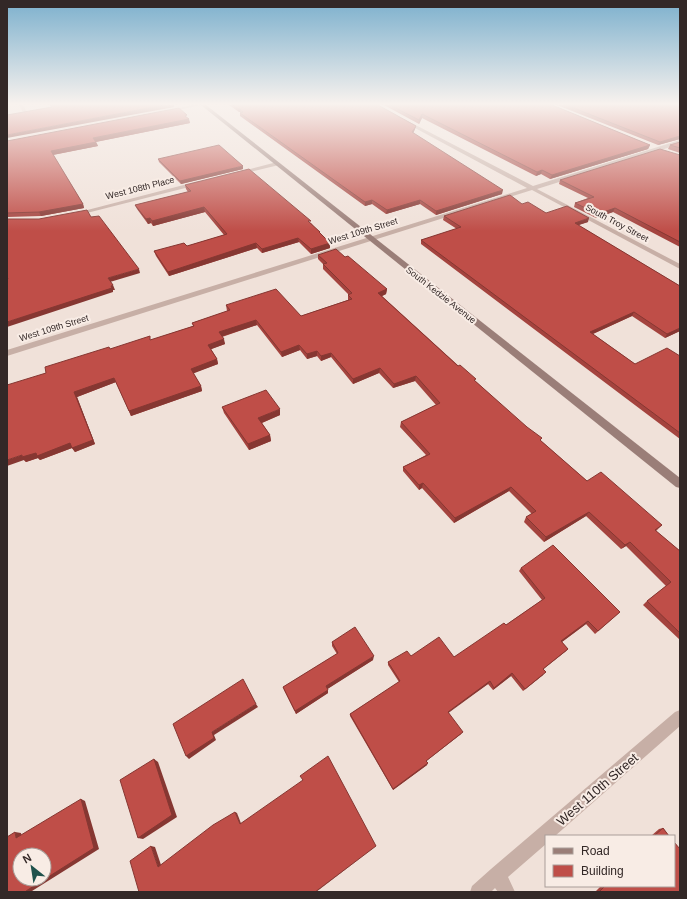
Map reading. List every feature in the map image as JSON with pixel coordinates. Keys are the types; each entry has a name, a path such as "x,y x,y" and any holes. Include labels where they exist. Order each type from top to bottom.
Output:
{"main road":[{"name":"South Kedzie Avenue","path":"256,147 680,484"}],"street":[{"name":"South Troy Street","path":"455,147 680,267"},
{"path":"653,147 672,153"},
{"name":"West 109th Street","path":"7,353 665,147"},
{"path":"231,175 277,164"},
{"name":"West 108th Place","path":"69,215 208,181"},
{"name":"West 110th Street","path":"478,892 680,717"},
{"path":"497,875 507,892"}],"building":[{"path":"7,147 71,147 51,151 83,204 39,212 7,213"},
{"path":"210,147 221,147 243,166 180,181 158,159"},
{"path":"288,147 435,147 503,190 436,211 420,200 387,210 372,200 365,202"},
{"path":"487,147 644,147 552,175 542,170 537,172"},
{"path":"660,149 680,155 680,242 615,208 598,214 575,203 594,197 560,180"},
{"path":"249,169 311,221 308,221 330,243 311,249 298,238 262,249 256,243 168,272 154,251 184,243 187,246 227,234 204,207 152,221 150,218 146,219 135,205 191,191 185,185"},
{"path":"510,195 522,204 528,202 546,213 567,206 589,218 575,223 680,286 680,328 667,334 634,312 590,332 635,364 667,348 680,356 680,433 421,240 461,227 444,216"},
{"path":"87,210 91,217 99,216 139,269 108,278 113,285 111,286 112,288 7,322 7,219 39,219"},
{"path":"336,249 345,257 348,256 387,289 378,293 458,366 460,365 476,379 474,380 527,427 542,438 540,440 587,481 601,472 662,525 655,530 680,551 680,633 647,601 671,582 630,542 625,545 589,512 546,537 526,517 536,511 511,487 455,518 423,483 419,485 403,467 430,454 401,422 440,403 416,376 394,384 380,368 353,379 331,353 321,356 317,351 307,354 299,345 281,352 256,320 219,332 224,339 208,345 217,359 191,369 201,386 129,411 114,378 74,392 93,440 72,448 70,443 37,456 36,453 22,457 22,455 7,460 7,385 46,373 45,367 109,347 110,349 150,336 150,340 194,326 192,323 230,310 226,305 276,289 301,316 352,299 348,295 352,293 323,264 327,263 318,255"},
{"path":"266,390 280,409 258,418 270,435 248,444 222,407"},
{"path":"553,545 620,612 598,631 588,621 561,641 568,649 543,669 546,672 525,689 512,673 494,688 490,681 448,712 463,732 426,761 428,763 393,789 350,714 400,681 388,662 407,651 411,656 439,637 454,657 504,623 506,625 545,598 521,568"},
{"path":"355,627 374,656 326,686 328,690 295,711 283,687 338,653 332,642"},
{"path":"243,679 256,704 212,732 214,738 186,756 173,724"},
{"path":"328,756 376,846 315,892 139,892 130,861 151,846 158,867 213,825 235,812 240,824 303,780 300,776"},
{"path":"154,759 172,815 138,838 120,780"},
{"path":"81,799 94,848 52,875 52,847 12,847 12,887 32,887 26,892 7,892 7,837 15,832 16,838"},
{"path":"663,828 668,835 655,835"},
{"path":"675,843 680,849 680,892 599,892 604,887 675,887"}]}
